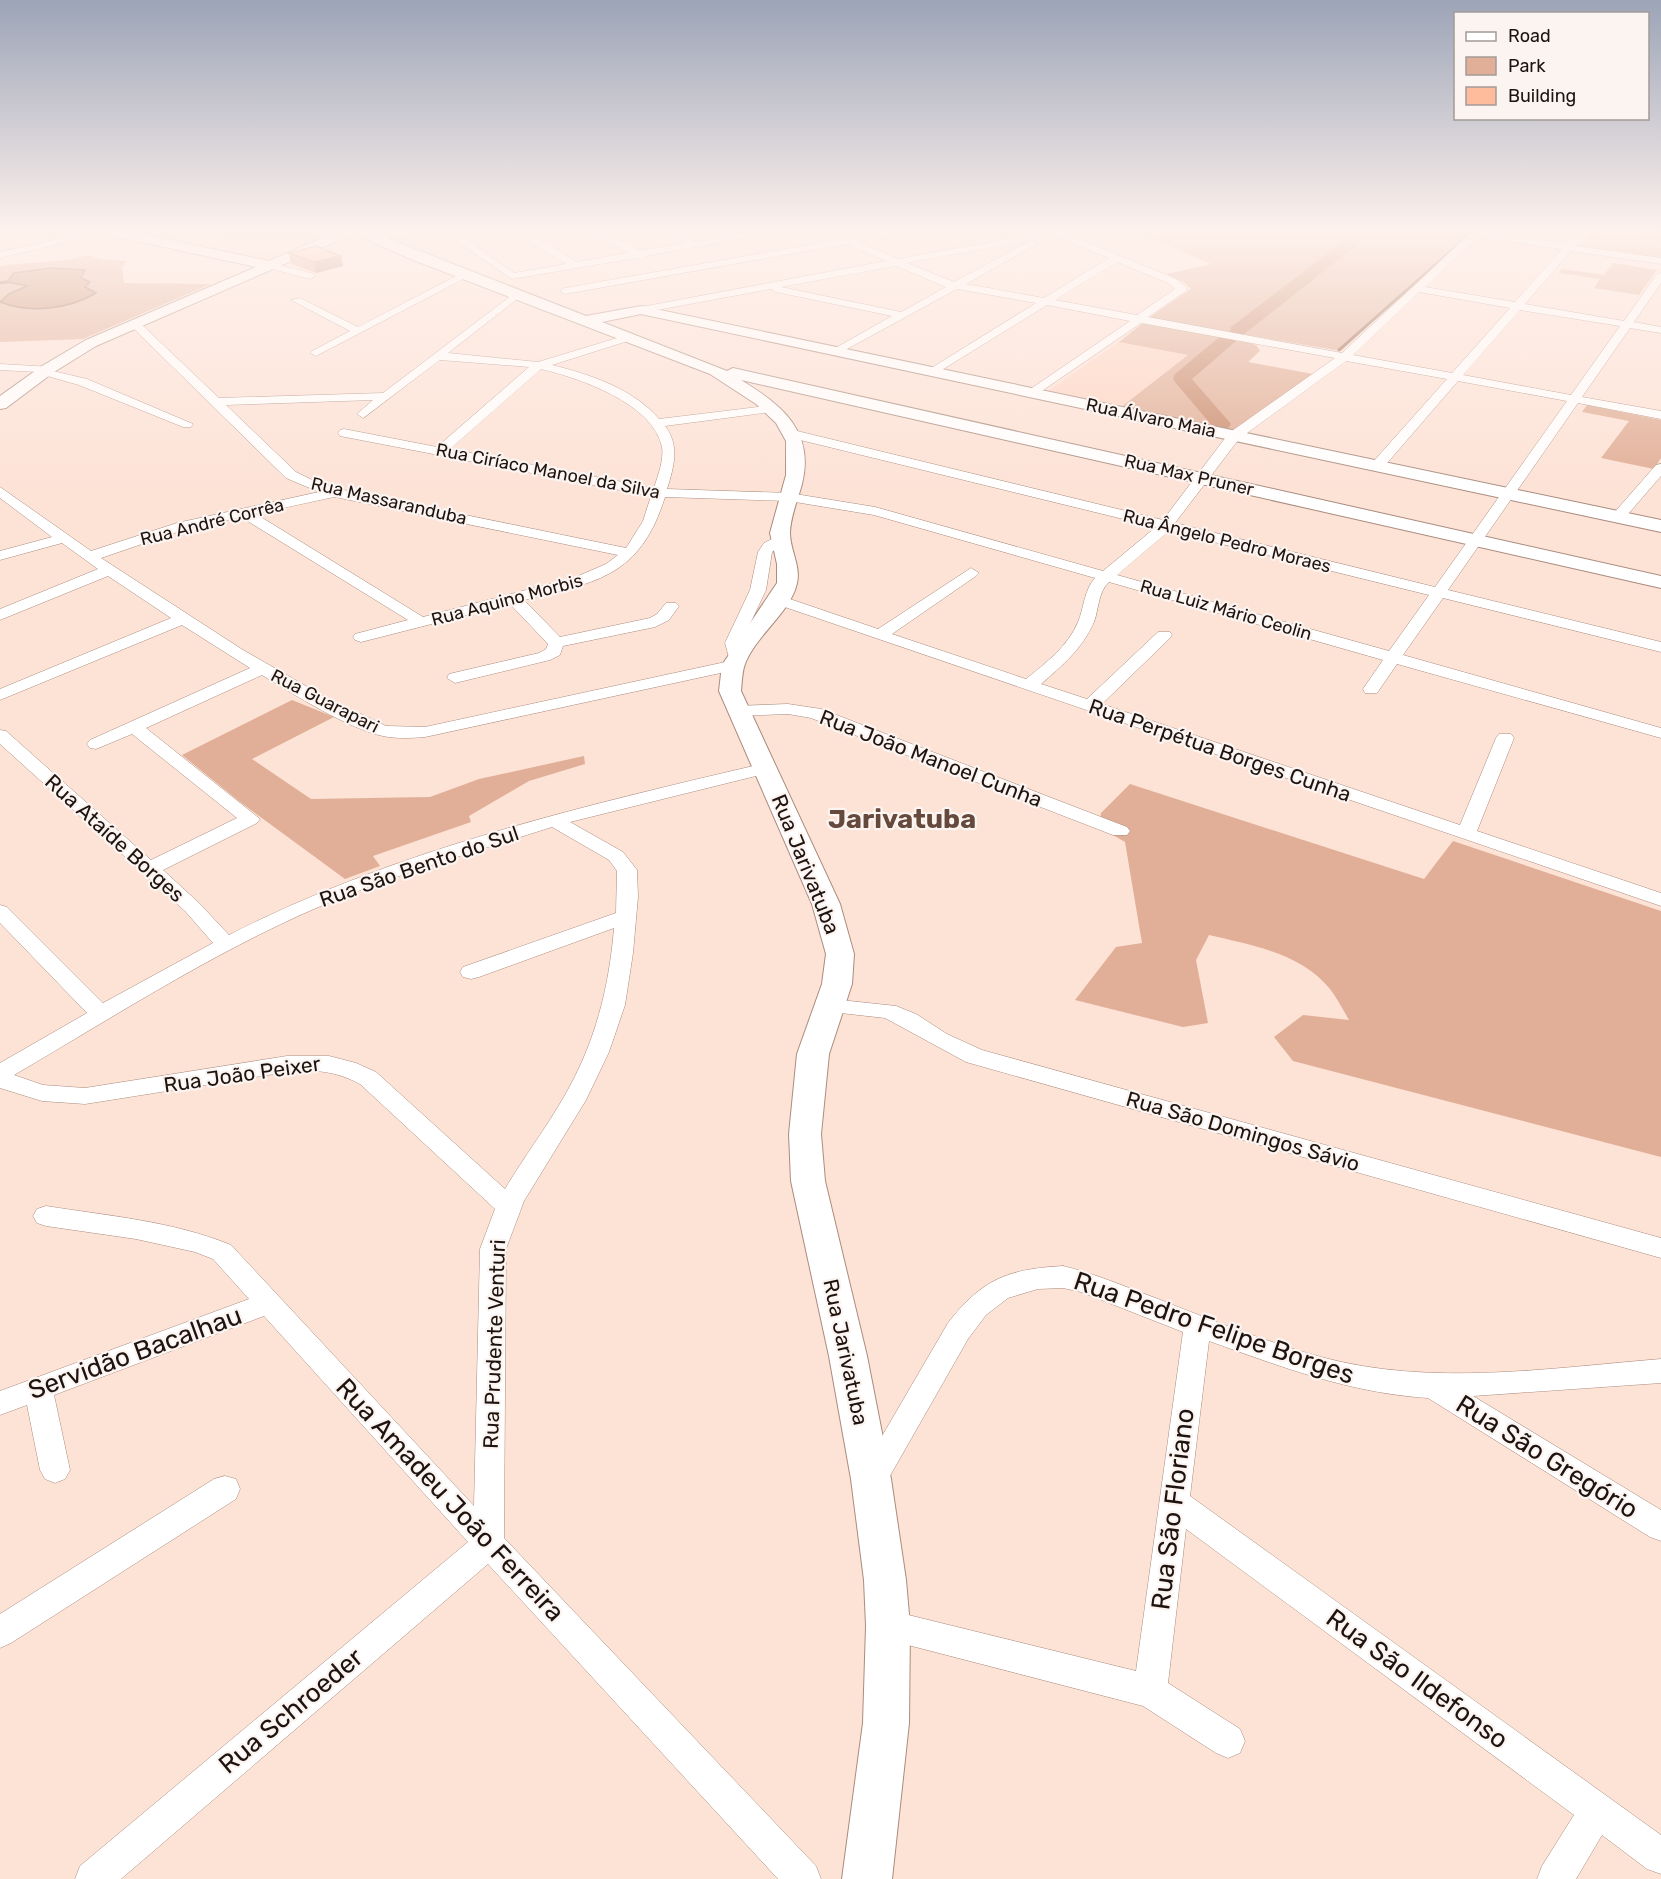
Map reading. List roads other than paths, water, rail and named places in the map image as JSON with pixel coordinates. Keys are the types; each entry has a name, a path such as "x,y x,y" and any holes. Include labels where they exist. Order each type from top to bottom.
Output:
{"main road":[{"path":"0,404 85,346 151,317"},
{"path":"573,317 716,371 747,388 771,408 792,434"},
{"path":"584,321 606,317"},
{"name":"Rua Álvaro Maia","path":"672,317 1661,526"},
{"name":"Rua Max Pruner","path":"716,371 737,373 1661,582"},
{"name":"Rua Jarivatuba","path":"792,434 796,460 794,482 780,525 780,538 788,574 787,583 778,600 735,662 730,691 737,711 766,768 826,904 837,935 840,968 831,1006 819,1035 811,1064 805,1154 808,1181 839,1312 871,1479 885,1580 888,1626 886,1724 867,1879"}],"street":[{"path":"329,317 358,331"},
{"path":"316,353 386,317"},
{"path":"363,414 488,317"},
{"path":"836,352 899,317"},
{"path":"932,372 1022,317"},
{"path":"1128,317 1661,415"},
{"path":"1033,393 1144,317"},
{"path":"1029,685 1053,666 1071,646 1086,622 1095,590 1105,576 1166,526 1234,436 1344,357 1387,317"},
{"path":"1377,466 1509,317"},
{"path":"1583,317 1661,330"},
{"path":"1371,689 1633,317"},
{"name":"Rua Massaranduba","path":"135,324 291,475 313,486 630,553"},
{"path":"440,451 539,365 627,338"},
{"name":"Rua Aquino Morbis","path":"361,637 589,579 609,569 630,553 647,531 668,463 669,450 665,436 656,423 623,396 596,384 539,365 437,356"},
{"path":"0,367 46,371 83,382 187,424"},
{"path":"215,402 387,396"},
{"path":"656,423 771,408"},
{"name":"Rua Ciríaco Manoel da Silva","path":"344,433 658,494 789,497"},
{"name":"Rua Ângelo Pedro Moraes","path":"792,434 1661,647"},
{"path":"1618,517 1661,468"},
{"name":"Rua Guarapari","path":"0,491 61,539 262,669 372,726 396,733 412,734 735,662"},
{"name":"Rua André Corrêa","path":"88,557 166,531 336,492"},
{"name":"Rua Luiz Mário Ceolin","path":"789,497 875,511 1661,733"},
{"path":"244,513 421,622"},
{"path":"735,662 734,643 758,590 765,552 780,538"},
{"path":"0,556 61,539"},
{"path":"0,615 110,570"},
{"path":"880,634 971,573"},
{"path":"455,678 544,657 554,652 556,643 514,599"},
{"name":"Rua Perpétua Borges Cunha","path":"778,600 1661,900"},
{"path":"556,643 655,621 663,617 671,606"},
{"path":"0,695 183,619"},
{"path":"1090,706 1164,635"},
{"path":"96,744 262,669"},
{"name":"Rua João Manoel Cunha","path":"737,711 788,709 815,713 1120,831"},
{"path":"134,727 250,819 149,869"},
{"name":"Rua Ataíde Borges","path":"0,735 192,907 225,944"},
{"path":"1466,834 1504,738"},
{"name":"Rua São Bento do Sul","path":"0,1073 100,1013 225,944 346,888 555,821 660,792 766,768"},
{"name":"Rua Prudente Venturi","path":"489,1543 493,1249 498,1226 507,1205 561,1122 605,1038 619,990 626,916 628,877 622,862 616,856 555,821"},
{"path":"0,911 100,1013"},
{"path":"471,972 626,916"},
{"name":"Rua São Domingos Sávio","path":"831,1006 888,1011 908,1019 939,1039 974,1056 1661,1248"},
{"name":"Rua João Peixer","path":"0,1079 42,1093 85,1096 287,1064 311,1061 332,1062 351,1068 368,1078 507,1205"},
{"name":"Rua Amadeu João Ferreira","path":"46,1216 202,1243 222,1252 489,1543 804,1879"},
{"name":"Rua Pedro Felipe Borges","path":"871,1479 958,1330 976,1307 999,1290 1018,1282 1063,1277 1085,1282 1197,1326 1321,1369 1397,1384 1433,1386 1661,1371"},
{"name":"Servidão Bacalhau","path":"0,1403 269,1303"},
{"name":"Rua São Floriano","path":"1150,1691 1197,1326"},
{"name":"Rua São Gregório","path":"1433,1386 1661,1527"},
{"path":"38,1389 55,1470"},
{"path":"0,1632 225,1489"},
{"name":"Rua São Ildefonso","path":"1174,1502 1660,1856"},
{"name":"Rua Schroeder","path":"93,1879 489,1543"},
{"path":"888,1626 1150,1691 1228,1741"},
{"path":"1555,1879 1597,1810"}],"waterway":[{"path":"1237,331 1256,317"},
{"path":"1339,350 1377,317"},
{"path":"1221,424 1182,378 1229,338"}],"district":[{"name":"Jarivatuba","path":"902,819"}]}
